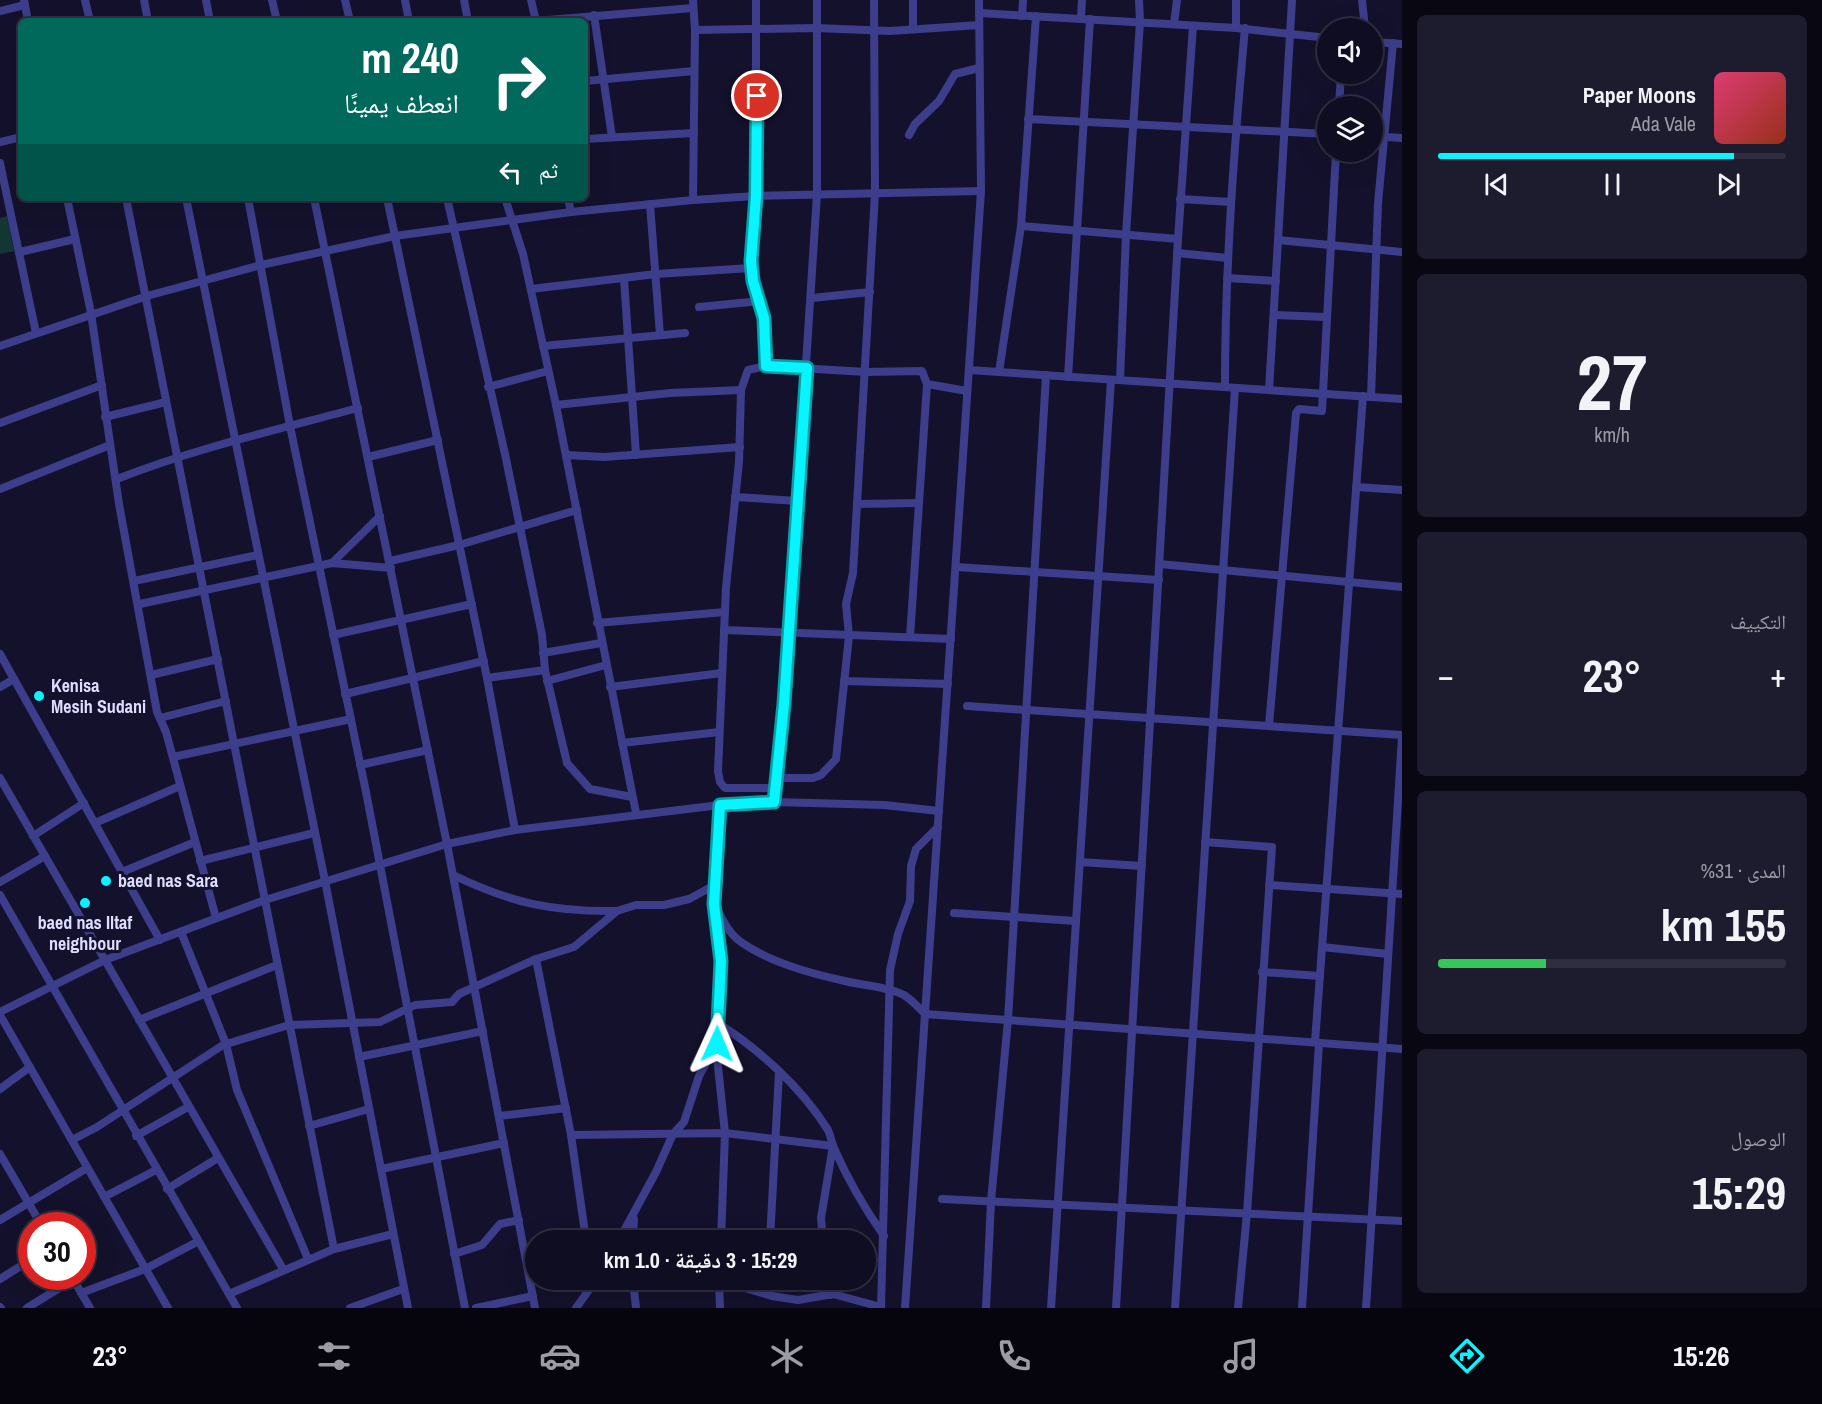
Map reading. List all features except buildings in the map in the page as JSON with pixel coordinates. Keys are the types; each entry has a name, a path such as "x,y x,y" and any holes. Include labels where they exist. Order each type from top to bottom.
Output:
{"street":[{"path":"85,0 89,18"},
{"path":"144,0 147,18"},
{"path":"207,0 210,18"},
{"path":"273,0 276,18"},
{"path":"345,0 349,18"},
{"path":"405,0 408,18"},
{"path":"464,0 467,18"},
{"path":"531,0 535,18"},
{"path":"756,0 756,196 752,268 753,281 761,301 764,318 766,366"},
{"path":"774,802 789,634 818,194 817,0"},
{"path":"776,778 813,778 821,775 834,763 849,636 846,604 853,573 866,372 875,193 874,0"},
{"path":"913,0 913,29"},
{"path":"905,1308 981,191 979,0"},
{"path":"1022,15 1023,0"},
{"path":"1068,377 1082,120 1085,19 1082,0"},
{"path":"1051,1308 1099,576 1116,380 1134,123 1140,22 1139,0"},
{"path":"1174,24 1177,0"},
{"path":"1224,387 1227,279 1240,28 1236,0"},
{"path":"1269,390 1292,35 1292,0"},
{"path":"1362,0 1364,18"},
{"path":"0,10 25,3 28,18"},
{"path":"565,18 693,4 695,30 693,200"},
{"path":"979,13 1240,28 1317,37"},
{"path":"594,15 612,138"},
{"path":"999,372 1022,226 1036,16"},
{"path":"695,30 816,28 874,31 979,25"},
{"path":"1116,1308 1180,199 1193,26"},
{"path":"1302,1308 1320,976 1356,488 1367,397 1378,203 1398,44 1383,43"},
{"path":"909,135 915,124 939,101 955,74 979,68"},
{"path":"588,81 694,71"},
{"path":"1028,119 1317,133"},
{"path":"588,139 694,132"},
{"path":"1385,136 1402,138"},
{"path":"0,142 18,138"},
{"path":"1269,726 1296,413 1299,409 1322,411 1335,162"},
{"path":"0,163 36,333"},
{"path":"0,346 91,313 147,296 261,265 395,236 571,212 693,200 818,194 981,191"},
{"path":"1180,199 1231,202"},
{"path":"68,201 91,313 105,417 151,675 160,718 173,757 216,918"},
{"path":"127,201 334,1249"},
{"path":"187,201 261,578 325,881 408,1308"},
{"path":"249,201 290,426 351,719 465,1308"},
{"path":"315,201 429,750 535,1308"},
{"path":"388,201 484,661 515,830"},
{"path":"448,201 519,527 547,681 567,764 590,789 632,797"},
{"path":"506,201 523,254 556,405 636,813"},
{"path":"569,201 571,212"},
{"path":"650,204 660,335"},
{"path":"1022,226 1178,239"},
{"path":"20,252 75,239"},
{"path":"1278,240 1402,252"},
{"path":"1177,253 1228,258"},
{"path":"531,290 656,274 752,268"},
{"path":"624,279 636,454"},
{"path":"1227,279 1276,281"},
{"path":"812,298 870,292"},
{"path":"699,307 761,301"},
{"path":"1275,315 1326,318"},
{"path":"543,346 685,333"},
{"path":"775,788 723,786 718,771 725,612 740,447 741,390 748,370 766,366 866,372 921,371 927,384 910,637"},
{"path":"969,370 1402,399"},
{"path":"488,387 548,371"},
{"path":"986,1308 991,1201 1008,1020 1046,375"},
{"path":"927,384 967,391"},
{"path":"0,423 102,385"},
{"path":"1175,1308 1235,388"},
{"path":"556,405 741,390"},
{"path":"105,417 166,402"},
{"path":"117,479 177,456 234,439 358,408"},
{"path":"368,458 438,440"},
{"path":"0,489 110,445"},
{"path":"566,455 636,454 740,447"},
{"path":"1356,488 1402,490"},
{"path":"735,497 798,501"},
{"path":"858,504 919,503"},
{"path":"140,604 332,563 390,565 577,510"},
{"path":"332,563 380,516"},
{"path":"134,581 258,555"},
{"path":"1160,564 1402,587"},
{"path":"956,567 1159,580"},
{"path":"333,635 472,604"},
{"path":"597,623 725,612"},
{"path":"724,630 951,639"},
{"path":"543,653 601,643"},
{"path":"0,654 160,940"},
{"path":"151,675 218,659"},
{"path":"345,694 484,661"},
{"path":"547,681 606,665"},
{"path":"487,678 545,670"},
{"path":"610,687 722,673"},
{"path":"0,687 14,679"},
{"path":"844,681 948,684"},
{"path":"160,718 226,702"},
{"path":"967,706 1026,708 1402,736 1366,1308"},
{"path":"173,757 293,729 351,719"},
{"path":"622,742 719,732"},
{"path":"360,765 429,750"},
{"path":"0,778 283,1269"},
{"path":"95,823 180,786"},
{"path":"168,1308 0,1014 105,960 265,900 447,844 515,830 636,813 720,805 774,802 884,805 939,811"},
{"path":"33,836 84,803"},
{"path":"720,805 714,904 721,961 717,1044 725,1133 721,1230"},
{"path":"754,1290 798,1300 830,1295 857,1299 881,1308 889,989 898,934 910,901 911,866 916,849 938,827"},
{"path":"200,861 314,833"},
{"path":"122,872 195,842"},
{"path":"1205,842 1272,847 1247,1213 1238,1308"},
{"path":"0,882 45,856"},
{"path":"1080,862 1142,866"},
{"path":"453,874 492,894 523,904 559,909 617,911 636,905 664,905 689,899 715,885"},
{"path":"1269,885 1402,894"},
{"path":"0,895 166,1189 237,1308"},
{"path":"714,904 726,925 740,942 774,959 844,981 889,989 906,996 925,1014 1402,1049"},
{"path":"72,1140 97,1127 121,1109 226,1044 289,1025 380,1022 415,1005 452,1002 459,994 536,959 574,947 617,911"},
{"path":"954,912 1076,921"},
{"path":"181,932 226,1044 237,1090 308,1259"},
{"path":"1322,947 1388,954"},
{"path":"536,959 571,1135 585,1230"},
{"path":"139,1020 277,965"},
{"path":"1262,972 1320,976"},
{"path":"717,1022 770,1060 818,1116 830,1133 833,1146 884,1236"},
{"path":"359,1057 483,1031"},
{"path":"625,1230 673,1134 684,1122 699,1076 717,1044"},
{"path":"0,1089 30,1067"},
{"path":"771,1230 779,1072"},
{"path":"136,1136 188,1107"},
{"path":"499,1116 566,1108"},
{"path":"309,1126 369,1109"},
{"path":"571,1135 725,1133 833,1146"},
{"path":"381,1169 504,1143"},
{"path":"823,1230 821,1218 833,1146"},
{"path":"0,1154 34,1212"},
{"path":"166,1189 218,1158"},
{"path":"0,1220 87,1168"},
{"path":"104,1197 156,1170"},
{"path":"942,1199 1402,1221"},
{"path":"633,1230 634,1215"},
{"path":"454,1254 482,1245 500,1224 519,1220"},
{"path":"229,1294 334,1249 393,1234"},
{"path":"81,1293 145,1269 197,1242"},
{"path":"0,1278 18,1267"},
{"path":"350,1308 403,1289"},
{"path":"27,1308 55,1290"},
{"path":"79,1290 90,1308"},
{"path":"576,1308 588,1290"},
{"path":"634,1290 636,1308"},
{"path":"719,1290 720,1308"},
{"path":"829,1290 830,1295"},
{"path":"476,1308 533,1296"}],"green space":[{"path":"7,216 14,251 0,254 0,218"}],"place":[{"name":"Kenisa Mesih Sudani","path":"39,696"},
{"name":"baed nas Sara","path":"106,881"},
{"name":"baed nas Iltaf neighbour","path":"85,903"}],"route":[{"path":"717,1044 721,961 714,904 720,805 774,802 784,704 807,368 766,366 764,318 761,301 753,281 751,261 756,196 757,96"}]}
